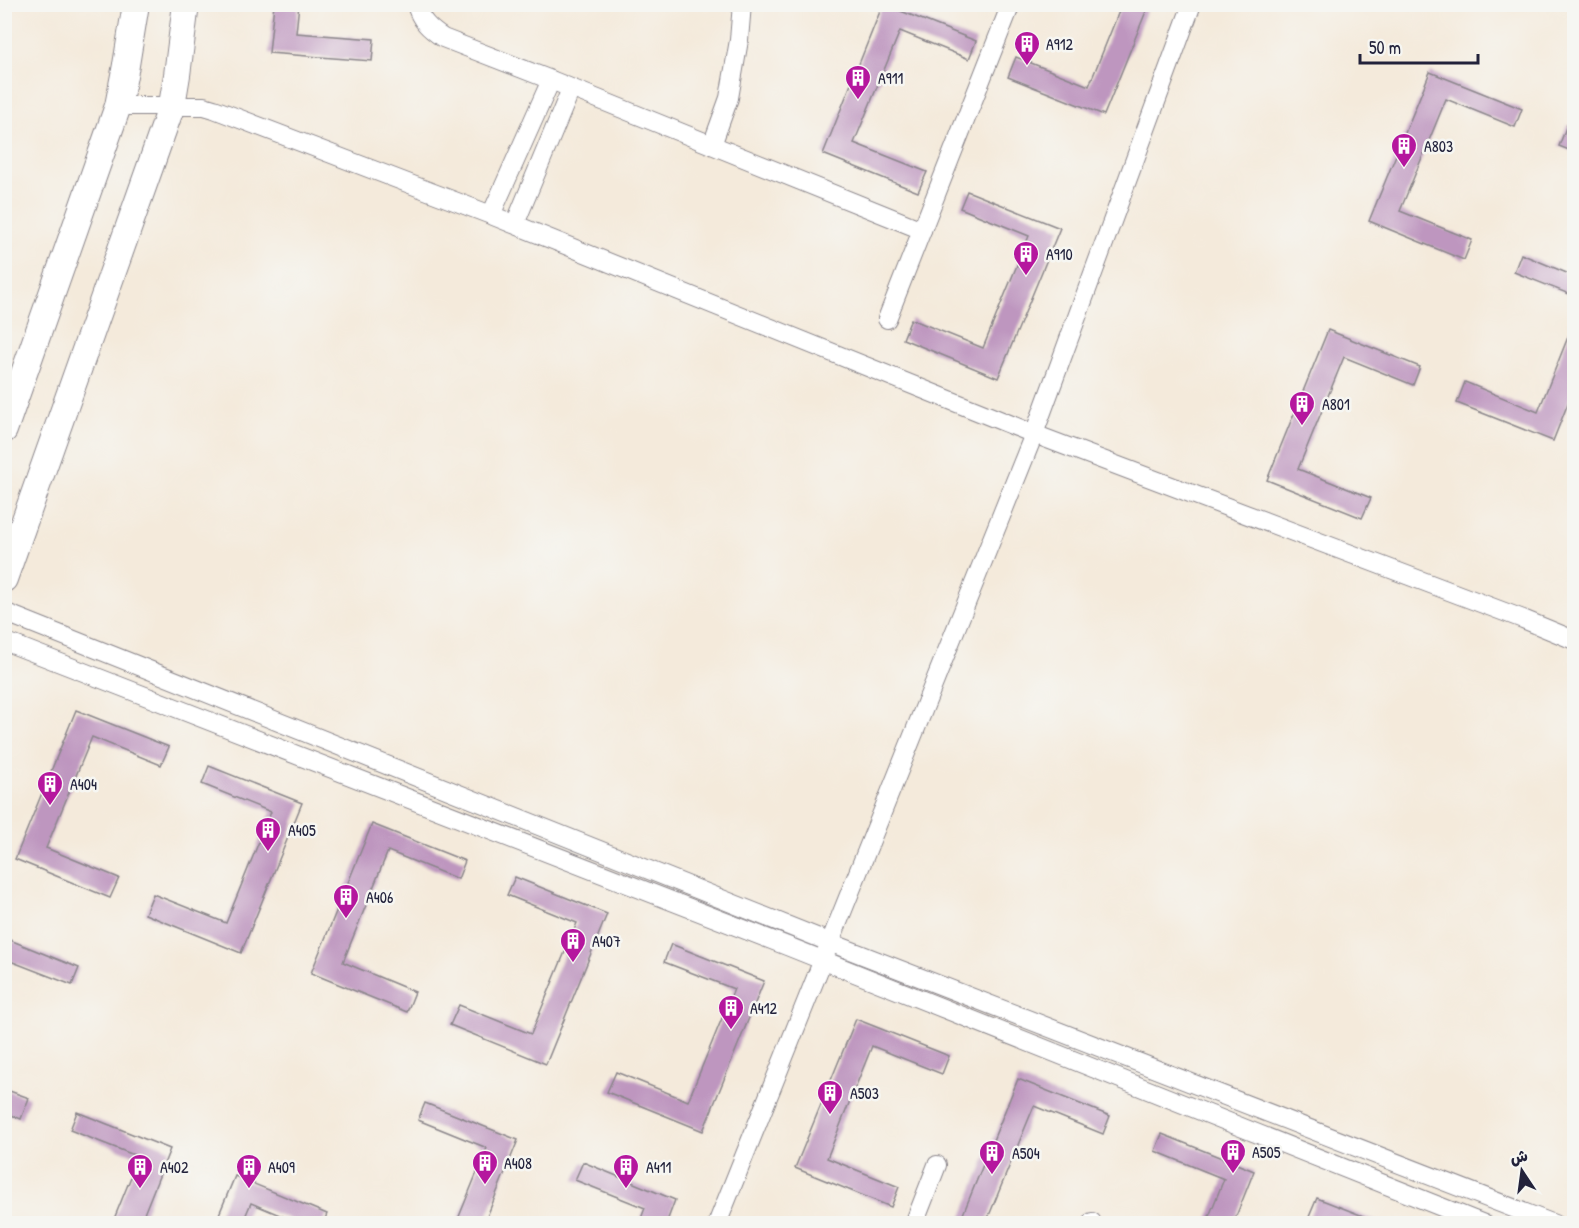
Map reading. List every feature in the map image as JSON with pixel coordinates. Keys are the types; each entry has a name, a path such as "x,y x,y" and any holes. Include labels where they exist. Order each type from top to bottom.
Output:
{"street":[{"path":"4,430 118,106 136,4"},
{"path":"4,579 172,105 186,4"},
{"path":"416,4 428,28 443,38 922,230"},
{"path":"712,146 729,98 739,40 742,4"},
{"path":"886,320 1011,4"},
{"path":"717,1224 1034,434 1192,4"},
{"path":"491,215 551,80"},
{"path":"515,224 571,89"},
{"path":"118,106 172,105 204,106 214,109 515,224 1034,434 1575,640"},
{"path":"4,612 829,942 1554,1224"},
{"path":"4,641 765,937 1484,1224"},
{"path":"914,1224 937,1165"}],"building":[{"path":"274,4 299,4 296,33 374,39 372,61 269,53"},
{"name":"A911","path":"883,4 976,41 969,59 900,31 854,143 927,172 918,192 823,154"},
{"name":"A912","path":"1122,4 1149,4 1104,115 1008,77 1016,57 1089,86"},
{"name":"A803","path":"1430,72 1522,109 1515,127 1446,99 1400,211 1472,240 1464,260 1369,221"},
{"path":"1567,125 1574,128 1574,152 1559,146"},
{"name":"A910","path":"967,191 1060,228 998,378 903,339 911,319 983,348 1029,236 960,208"},
{"path":"1521,254 1574,276 1574,296 1514,272"},
{"path":"1574,322 1574,388 1553,441 1457,403 1465,382 1538,412"},
{"name":"A801","path":"1328,330 1420,367 1413,385 1344,357 1298,469 1371,498 1362,518 1267,480"},
{"name":"A404","path":"76,710 169,747 161,765 92,737 46,848 119,878 110,898 15,859"},
{"name":"A405","path":"209,766 302,803 241,953 145,914 153,894 226,923 271,812 202,784"},
{"name":"A406","path":"372,824 465,861 458,879 388,851 343,962 415,992 407,1012 311,973"},
{"name":"A407","path":"515,877 607,914 546,1064 450,1025 459,1005 531,1034 577,923 507,895"},
{"path":"5,938 79,968 72,985 5,959"},
{"name":"A412","path":"671,944 764,981 703,1131 607,1092 616,1072 688,1101 734,989 664,962"},
{"name":"A503","path":"856,1019 949,1056 942,1074 872,1046 827,1158 899,1187 891,1207 795,1168"},
{"name":"A504","path":"1018,1079 1110,1116 1103,1134 1034,1106 988,1218 1003,1224 959,1224"},
{"path":"4,1089 29,1098 21,1119 4,1112"},
{"name":"A408","path":"425,1103 518,1140 484,1224 456,1224 487,1148 418,1120"},
{"name":"A402","path":"77,1112 170,1149 140,1224 112,1224 139,1157 70,1130"},
{"name":"A505","path":"1162,1134 1254,1171 1233,1224 1206,1224 1224,1179 1155,1151"},
{"name":"A411","path":"583,1162 675,1200 666,1224 639,1224 645,1208 575,1180"},
{"name":"A409","path":"235,1176 327,1214 323,1224 301,1224 251,1203 242,1224 215,1224"},
{"path":"1317,1198 1381,1223 1381,1224 1306,1224"}],"place":[{"name":"A912","path":"1027,67"},
{"name":"A911","path":"858,101"},
{"name":"A803","path":"1404,169"},
{"name":"A910","path":"1026,277"},
{"name":"A801","path":"1302,427"},
{"name":"A404","path":"50,807"},
{"name":"A405","path":"268,853"},
{"name":"A406","path":"346,920"},
{"name":"A407","path":"573,964"},
{"name":"A412","path":"731,1031"},
{"name":"A503","path":"830,1116"},
{"name":"A505","path":"1233,1175"},
{"name":"A504","path":"992,1176"},
{"name":"A408","path":"485,1186"},
{"name":"A402","path":"140,1190"},
{"name":"A409","path":"249,1190"},
{"name":"A411","path":"626,1190"}]}
